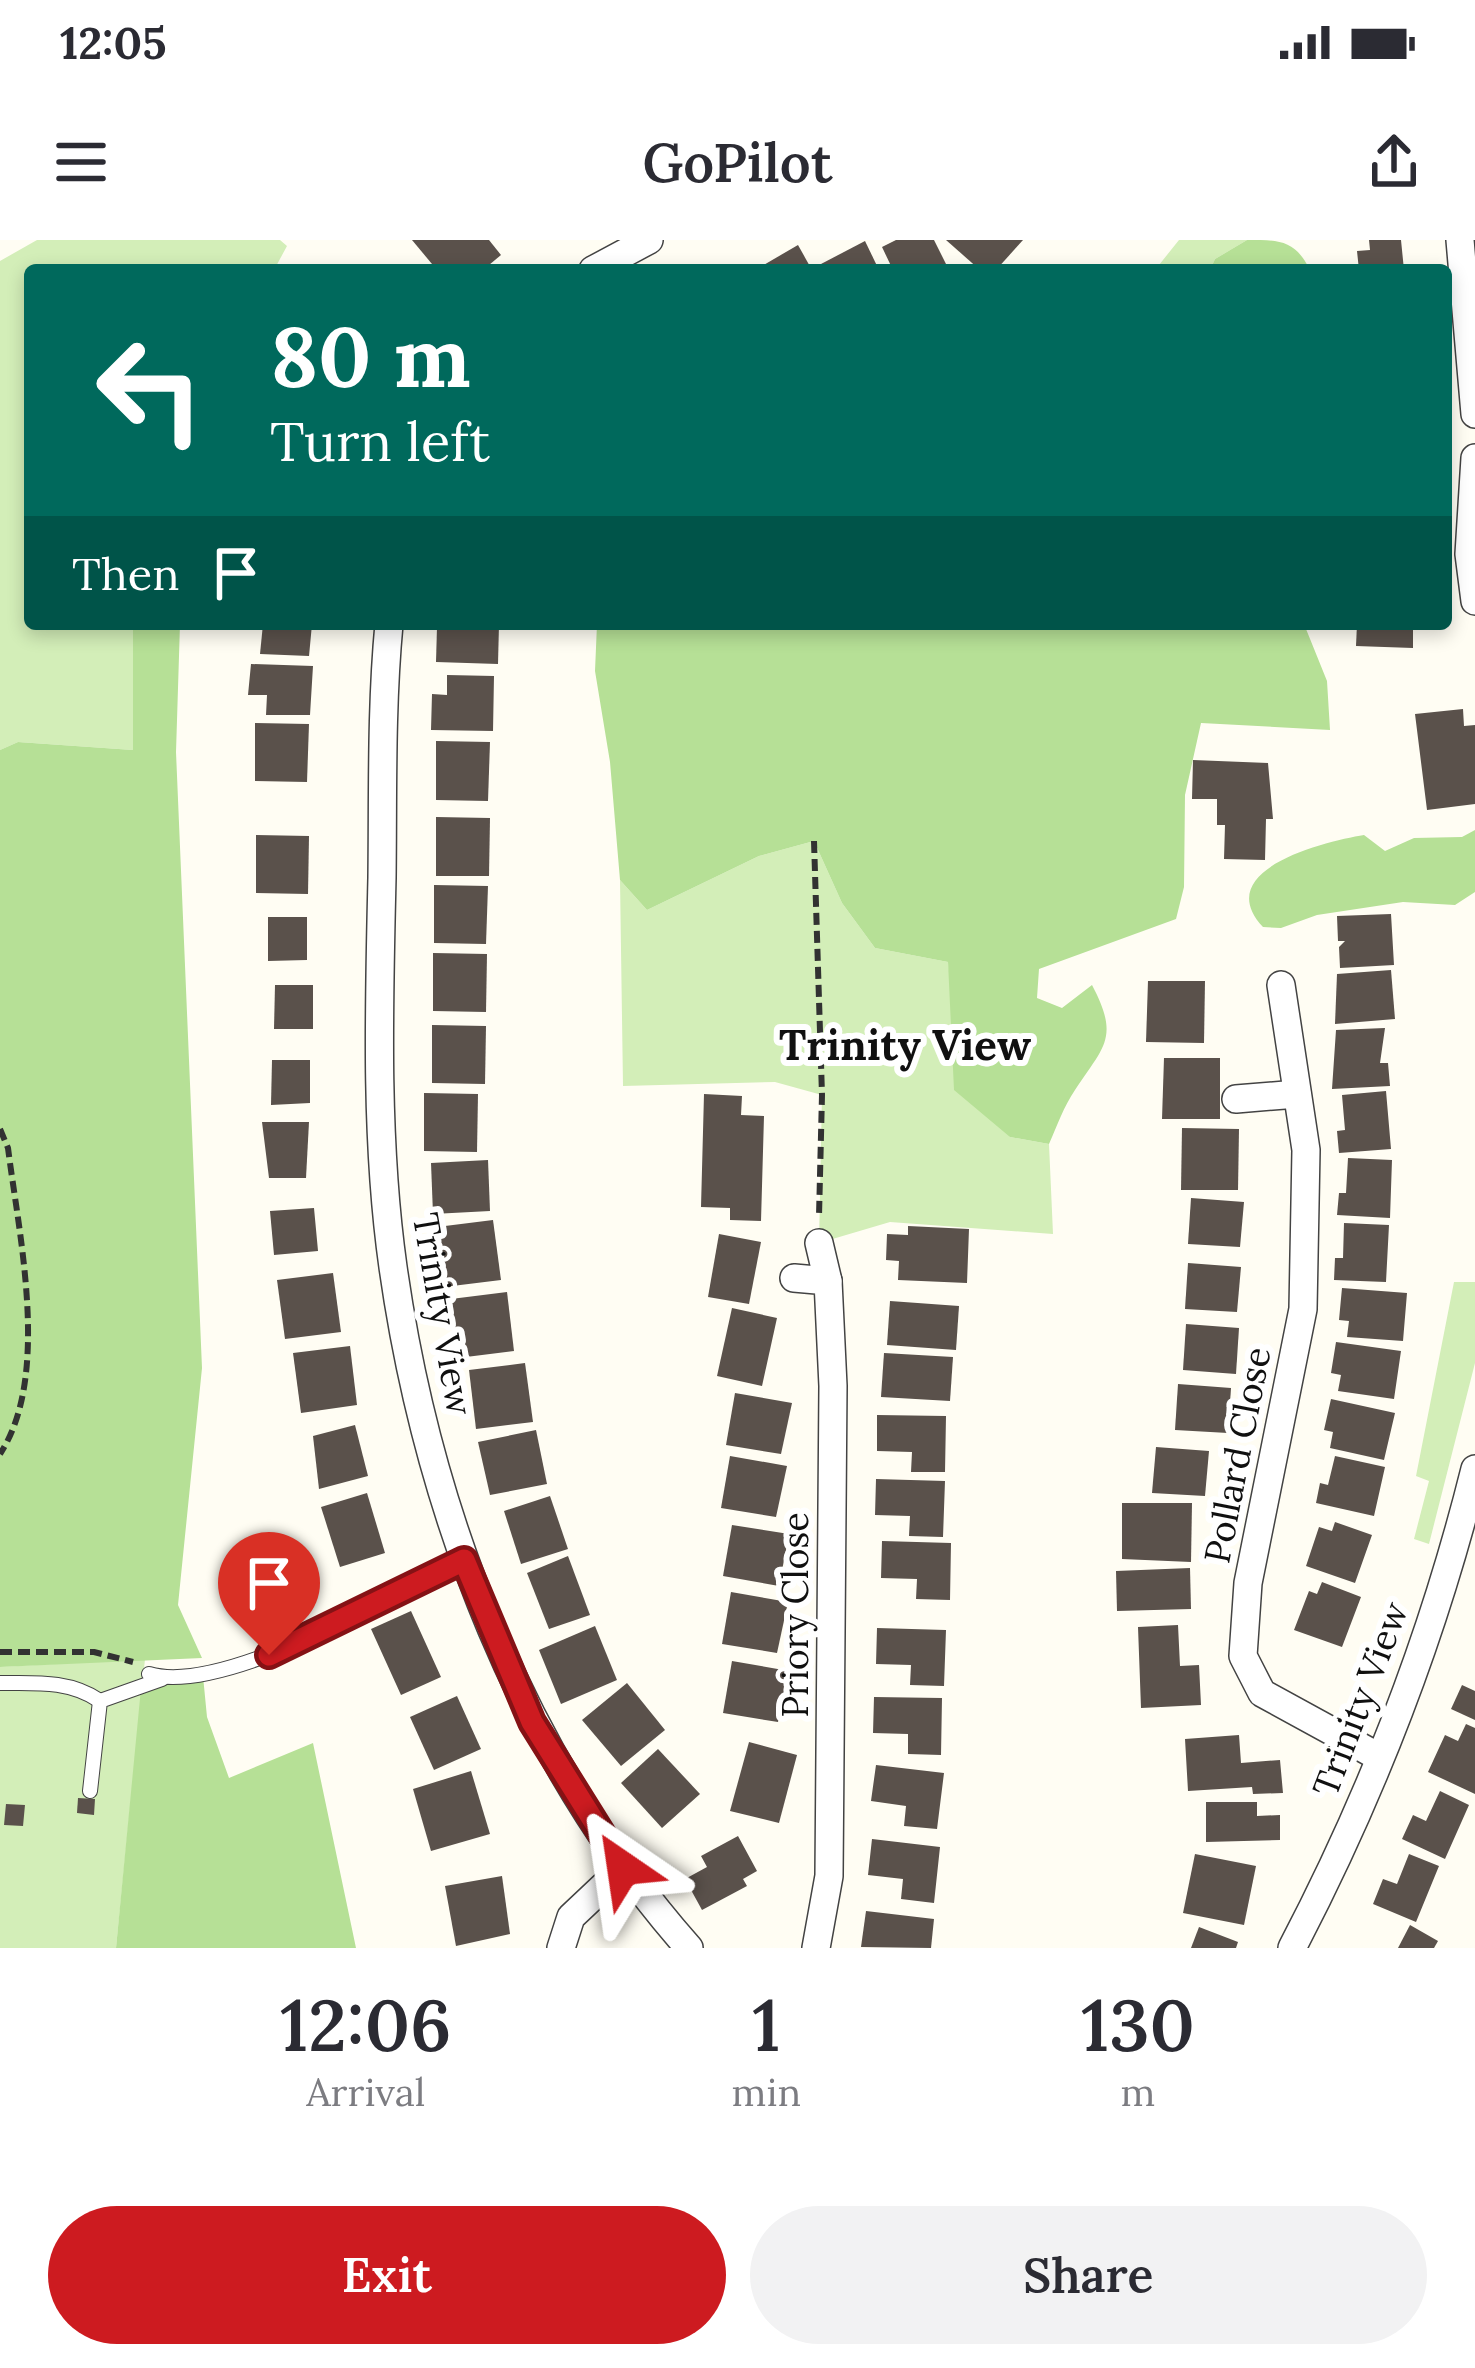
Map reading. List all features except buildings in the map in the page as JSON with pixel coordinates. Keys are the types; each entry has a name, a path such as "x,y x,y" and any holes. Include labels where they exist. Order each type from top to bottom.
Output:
{"street":[{"path":"604,264 649,240"},
{"path":"1460,240 1475,414"},
{"path":"1475,458 1469,554 1475,601"},
{"name":"Trinity View","path":"389,630 381,928 382,1124 392,1264 414,1386 464,1560 532,1722 623,1868 689,1948"},
{"name":"Pollard Close","path":"1281,986 1306,1150 1303,1309 1248,1583 1243,1656 1262,1693 1379,1757"},
{"path":"1237,1099 1297,1094"},
{"name":"Priory Close","path":"816,1948 825,1923 830,1865 833,1386 828,1282 819,1243"},
{"path":"794,1278 828,1282"},
{"name":"Trinity View","path":"1292,1948 1379,1757 1424,1644 1475,1469"},
{"path":"560,1948 571,1916 623,1868"}],"lane":[{"path":"100,1701 156,1676 269,1655 464,1560"},
{"path":"0,1683 45,1682 84,1689 100,1701"},
{"path":"90,1791 100,1701"}],"path":[{"path":"814,841 822,1095 819,1243"},
{"path":"0,1129 8,1148 28,1330 18,1426 0,1454"},
{"path":"0,1652 94,1652 129,1660 156,1676"}],"green space":[{"path":"37,240 280,240 287,246 277,264 24,264 24,630 133,630 133,750 18,742 0,750 0,261"},
{"path":"1179,240 1247,240 1213,264 1160,264"},
{"path":"1247,240 1269,240 1292,247 1306,264 1213,264"},
{"path":"133,630 180,630 176,752 202,1368 178,1605 202,1658 0,1667 0,750 18,742 133,750"},
{"path":"597,630 1306,630 1327,681 1330,730 1201,723 1185,795 1184,887 1176,919 1039,969 1037,998 1062,1008 1092,985 1107,1030 1101,1051 1067,1103 1049,1144 1010,1137 954,1090 948,962 875,948 842,903 814,841 759,856 647,910 620,880 610,762 595,671"},
{"path":"1475,830 1475,892 1455,905 1403,902 1317,915 1281,928 1263,927 1250,907 1251,889 1261,874 1302,851 1364,835 1385,851 1414,838 1462,837"},
{"path":"814,841 842,903 875,948 948,962 955,1024 1010,1137 1049,1144 1053,1234 890,1222 819,1243 822,1095 775,1082 623,1086 620,880 647,910 759,856"},
{"path":"1454,1282 1475,1282 1475,1363 1429,1544 1414,1539 1429,1481 1416,1476"},
{"path":"145,1659 116,1948 0,1948 0,1667"},
{"path":"203,1676 207,1717 229,1778 313,1743 356,1948 116,1948 141,1688"}],"district":[{"name":"Trinity View","path":"905,1045"}],"route":[{"path":"269,1655 464,1560 532,1722 623,1868"}]}
